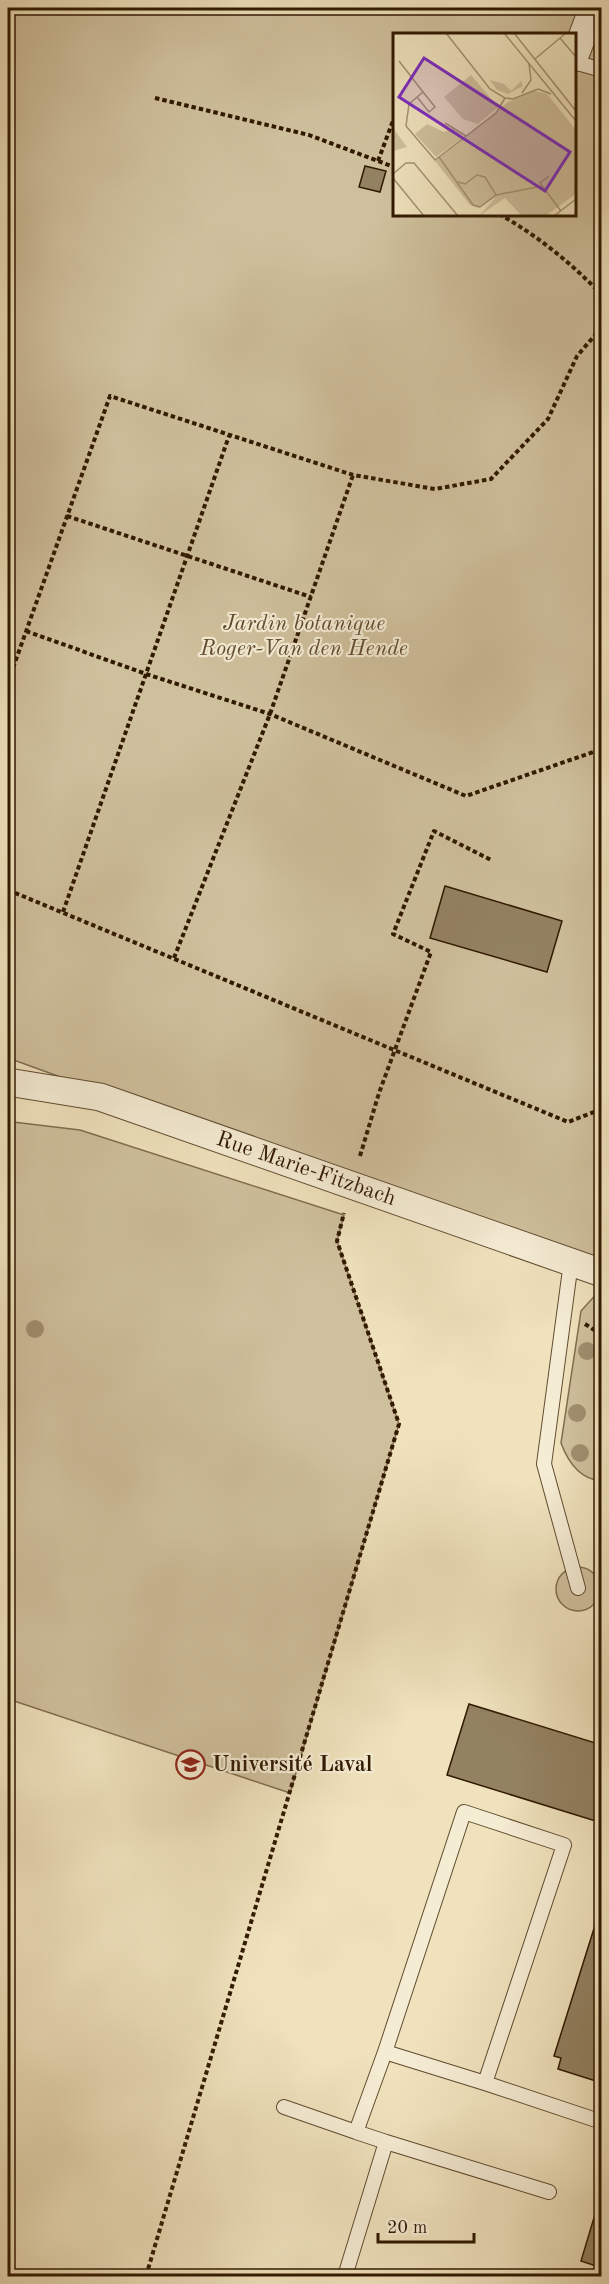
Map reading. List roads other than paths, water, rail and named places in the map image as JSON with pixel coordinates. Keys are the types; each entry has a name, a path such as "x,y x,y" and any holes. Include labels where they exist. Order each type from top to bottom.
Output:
{"street":[{"path":"576,55 593,8"},
{"name":"Rue Marie-Fitzbach","path":"8,1082 100,1097 602,1273"}],"lane":[{"path":"576,61 602,70"},
{"path":"571,1262 544,1464 578,1588"},
{"path":"356,2132 386,2052 464,1812 564,1845 485,2083"},
{"path":"386,2052 602,2122"},
{"path":"284,2107 386,2142 549,2192"},
{"path":"345,2277 386,2142"}],"place":[{"name":"Université Laval","path":"191,1765"}],"park label":[{"name":"Jardin botanique Roger-Van den Hende","path":"304,636"}]}
